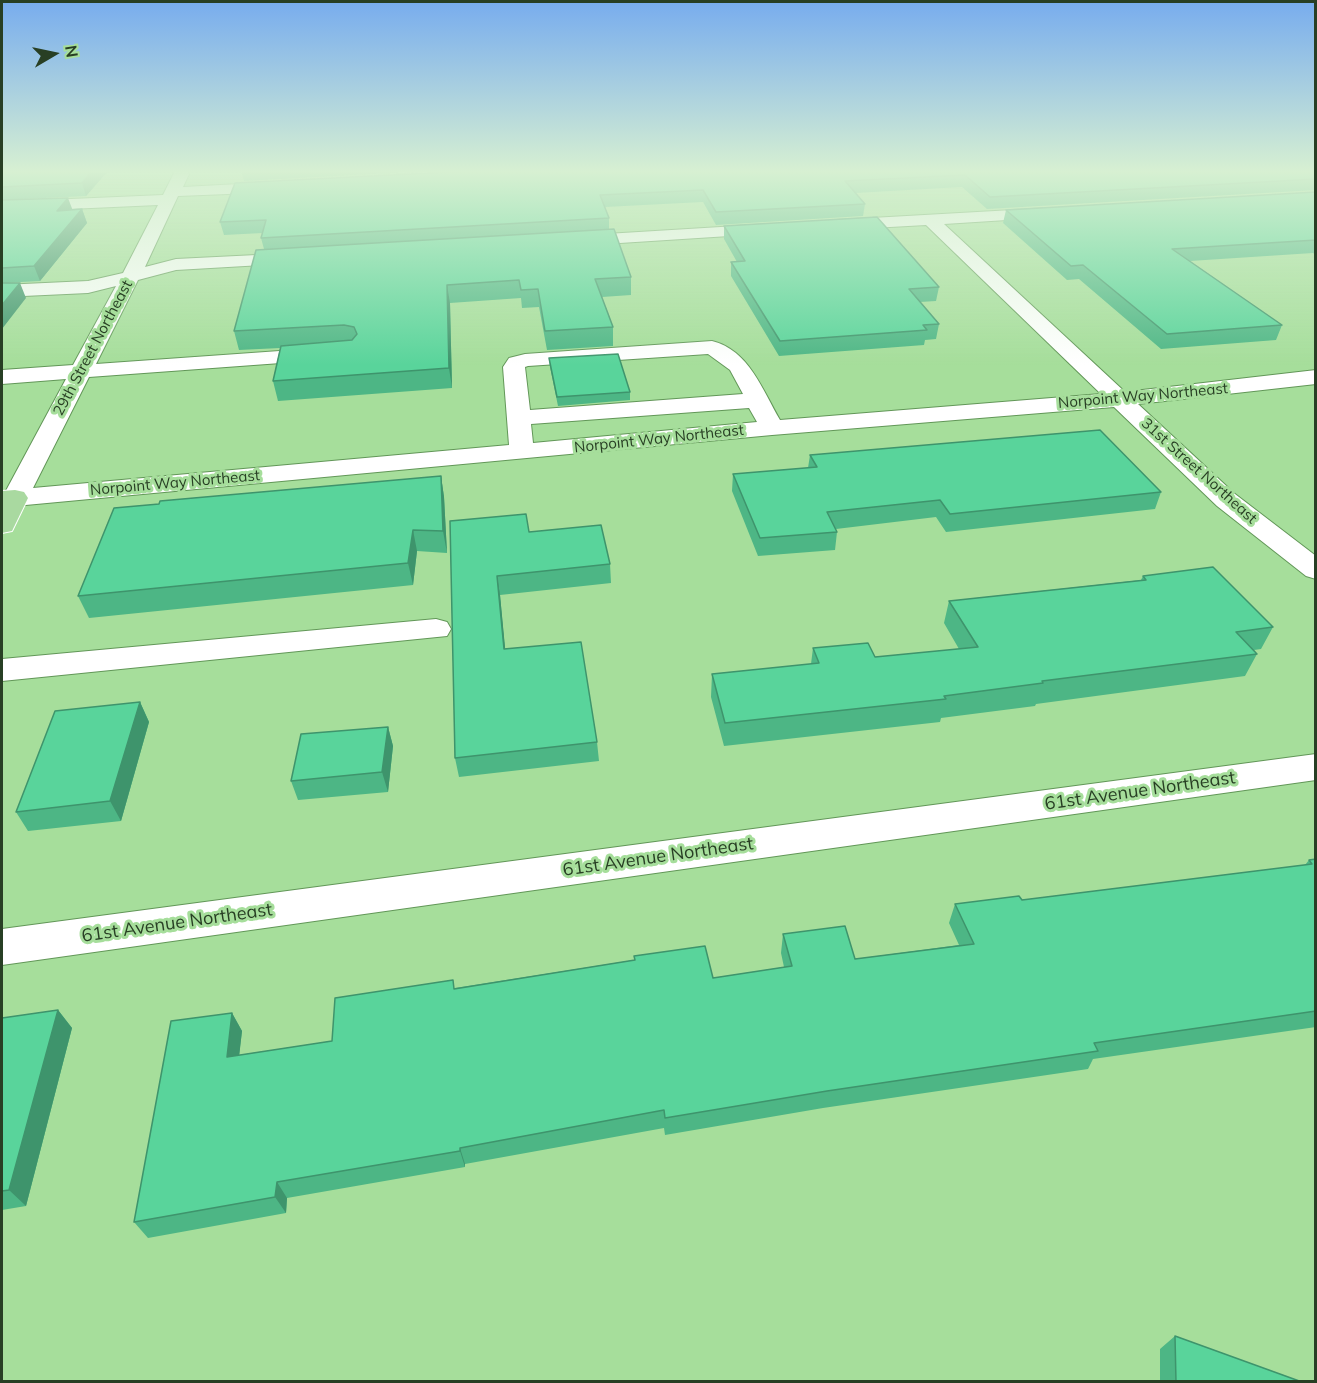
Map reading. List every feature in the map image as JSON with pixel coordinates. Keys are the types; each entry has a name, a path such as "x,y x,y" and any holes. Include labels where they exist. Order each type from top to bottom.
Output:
{"main road":[{"name":"29th Street Northeast","path":"2,525 8,498"}],"street":[{"name":"29th Street Northeast","path":"8,498 132,274 151,236"},
{"path":"559,242 664,236"},
{"name":"31st Street Northeast","path":"947,236 1226,500 1316,570"},
{"path":"2,291 88,287 132,274 176,266 319,257"},
{"path":"522,452 518,413 525,383 514,367 525,360 712,347 739,366 772,428"},
{"path":"2,378 348,352"},
{"path":"611,375 739,366"},
{"name":"Norpoint Way Northeast","path":"8,498 772,428 1194,393 1316,377"},
{"path":"518,413 755,394"},
{"path":"2,670 436,629"},
{"name":"61st Avenue Northeast","path":"2,947 1316,767"}],"building":[{"path":"2,236 60,236 34,266 2,268"},
{"path":"262,236 304,236 261,238"},
{"path":"503,236 616,236 631,277 595,279 613,327 545,331 538,289 521,290 519,280 447,285 449,368 273,381 281,346 352,340 357,334 354,327 344,325 234,331 256,250"},
{"path":"730,236 893,236 939,287 909,289 939,324 923,325 927,330 780,341 731,262 745,261"},
{"path":"1036,236 1316,236 1316,240 1172,249 1282,325 1167,334 1083,265 1071,266"},
{"path":"2,283 20,283 2,305"},
{"path":"618,354 630,392 557,397 549,358"},
{"path":"1100,430 1161,492 950,514 940,500 827,512 837,532 760,538 733,474 817,467 810,455"},
{"path":"441,476 443,531 413,530 408,563 78,596 114,508 159,504 160,501"},
{"path":"526,514 529,532 601,525 610,564 497,576 504,649 581,642 597,742 455,758 450,521"},
{"path":"1213,567 1273,627 1236,632 1257,654 1042,681 1043,683 944,696 946,699 725,723 712,674 819,663 813,648 868,643 875,657 978,647 949,601 1146,580 1143,576"},
{"path":"140,702 110,801 16,812 55,711"},
{"path":"388,727 382,772 291,781 301,734"},
{"path":"1316,859 1316,1011 1094,1043 1098,1051 827,1091 665,1118 664,1110 460,1148 460,1151 277,1182 275,1197 134,1222 171,1021 232,1013 227,1057 332,1041 335,998 453,980 454,989 635,960 634,956 705,946 713,978 792,966 783,934 845,926 855,959 974,944 955,904 1019,896 1022,900 1312,864 1309,860"},
{"path":"58,1010 9,1190 2,1191 2,1018"},
{"path":"1175,1336 1302,1382 1176,1382"}]}
